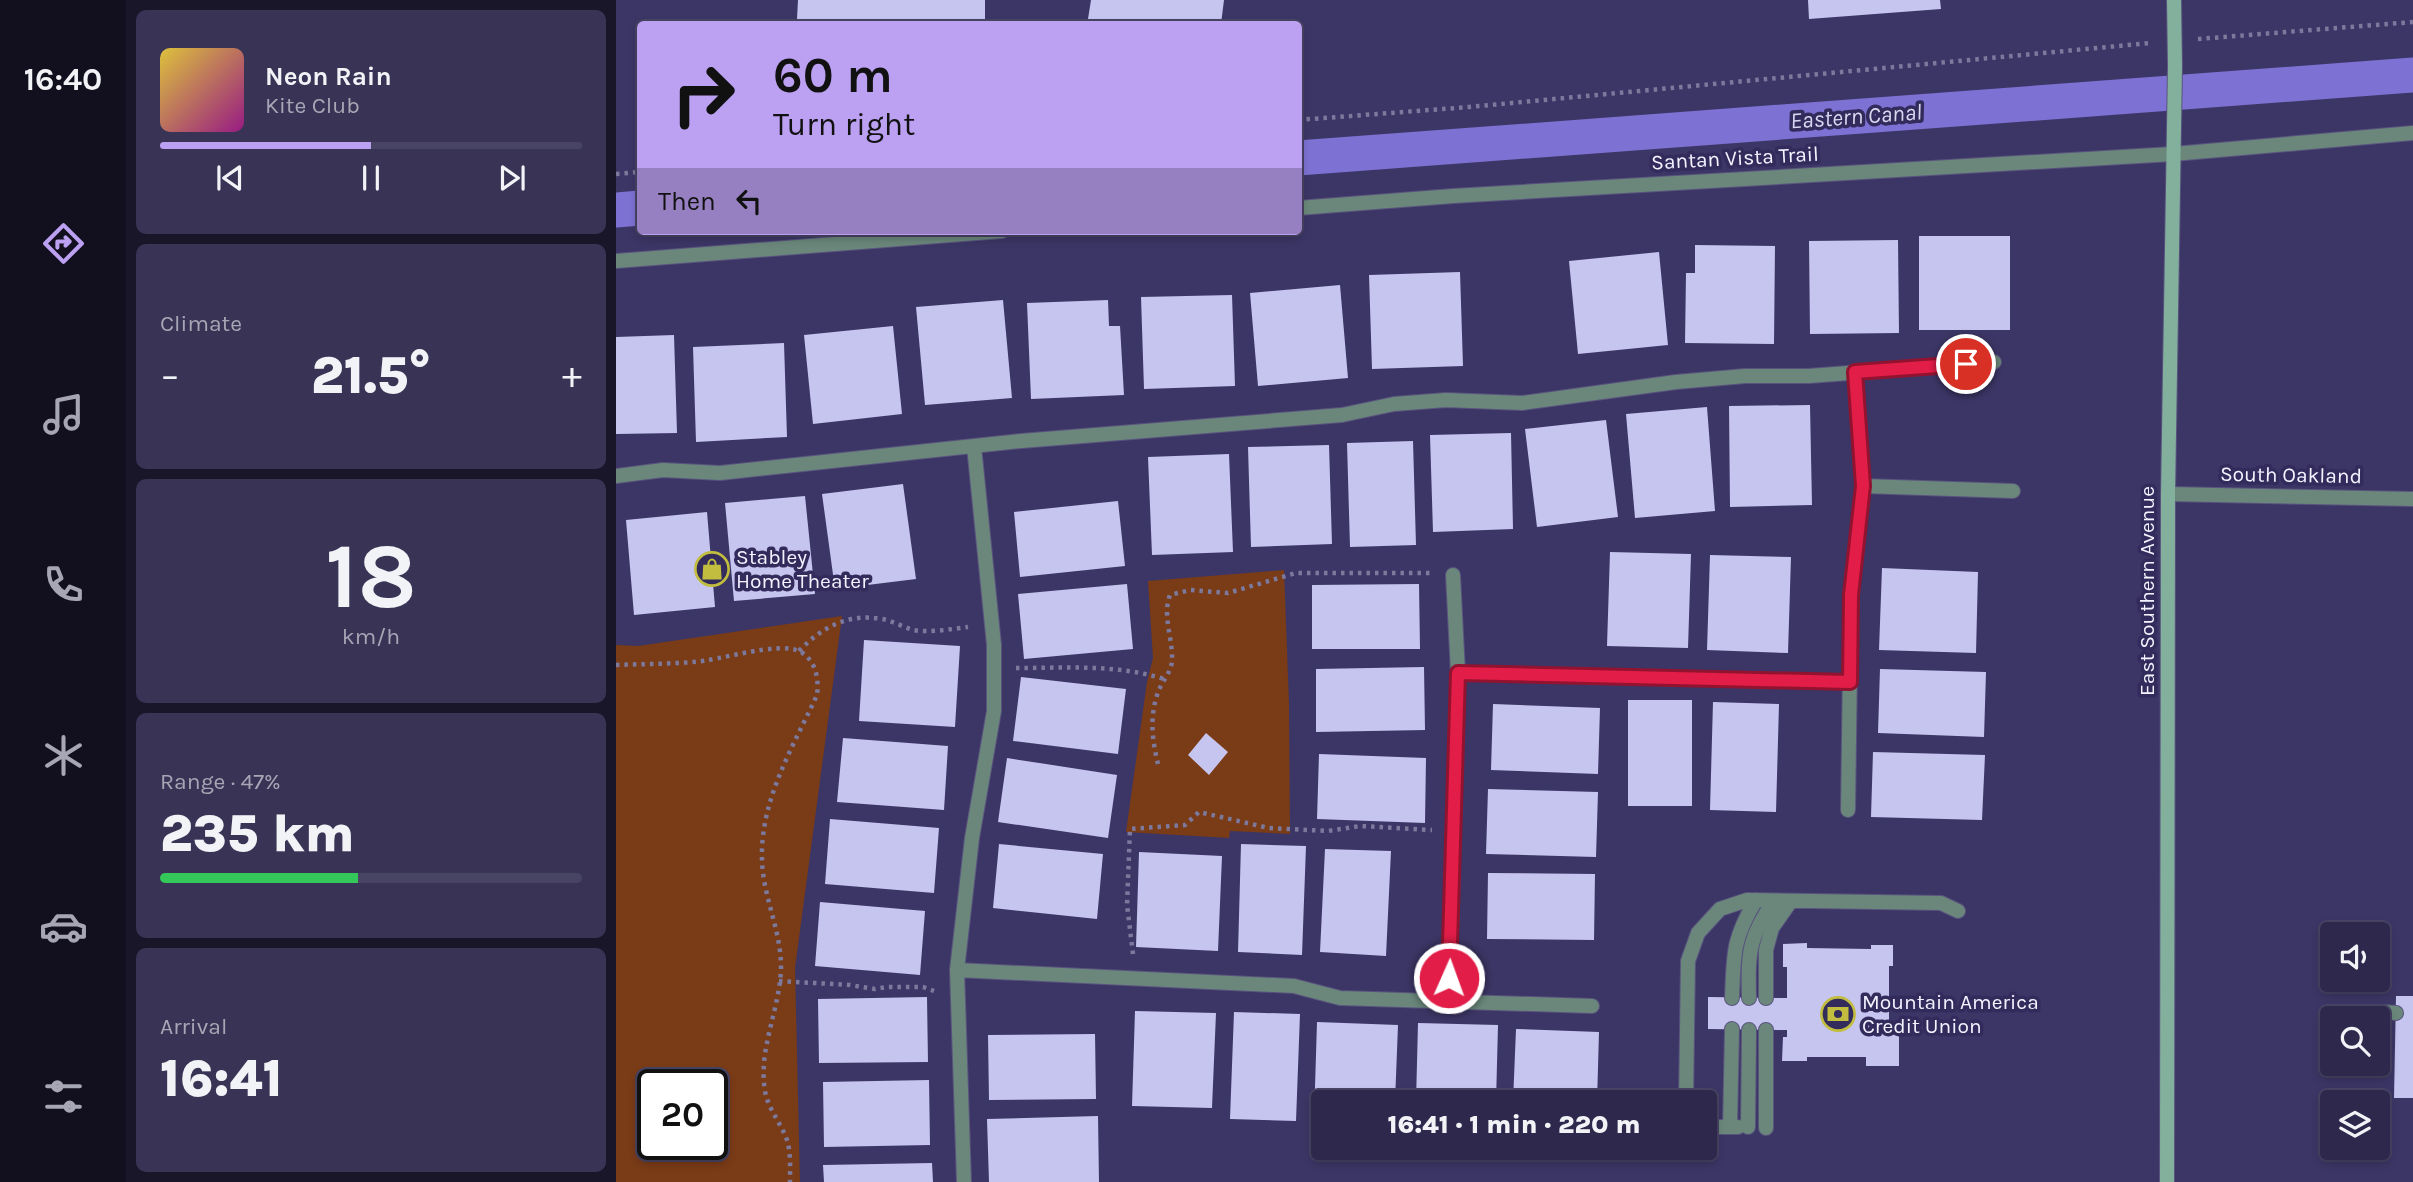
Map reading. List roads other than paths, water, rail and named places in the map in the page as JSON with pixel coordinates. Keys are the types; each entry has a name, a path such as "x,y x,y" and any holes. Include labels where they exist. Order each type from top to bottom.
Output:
{"main road":[{"name":"East Southern Avenue","path":"2167,1182 2168,494 2174,0"}],"street":[{"name":"Santan Vista Trail","path":"1302,208 1453,195 2173,154 2413,133"},
{"path":"616,261 951,235"},
{"path":"616,476 663,470 720,473 974,446 1342,415 1394,404 1446,400 1522,403 1676,382 1745,376 1809,376 1994,362"},
{"path":"1848,810 1851,595 1863,486 1855,372"},
{"path":"964,1182 957,970 972,838 994,711 992,625 974,446"},
{"path":"1863,486 2013,491"},
{"name":"South Oakland","path":"2168,494 2413,499"},
{"path":"1449,1003 1458,673 1453,575"},
{"path":"1458,673 1850,682"},
{"path":"1686,1090 1688,961 1698,933 1720,909 1746,900 1756,900 1941,903 1958,911"},
{"path":"1732,998 1734,945 1756,900"},
{"path":"1749,998 1748,956 1760,921 1774,901"},
{"path":"1766,998 1766,950 1772,928 1791,901"},
{"path":"957,970 1294,986 1340,998 1592,1006"},
{"path":"2390,1012 2396,1013"},
{"path":"1730,1127 1732,1029"},
{"path":"1748,1127 1749,1030"},
{"path":"1717,1126 1772,1128 1766,1030"}],"waterway":[{"name":"Eastern Canal","path":"1302,158 2413,75"},
{"name":"Eastern Canal","path":"616,210 637,208"}],"place":[{"name":"Stabley Home Theater","path":"712,569"},
{"name":"Mountain America Credit Union","path":"1838,1014"}]}
